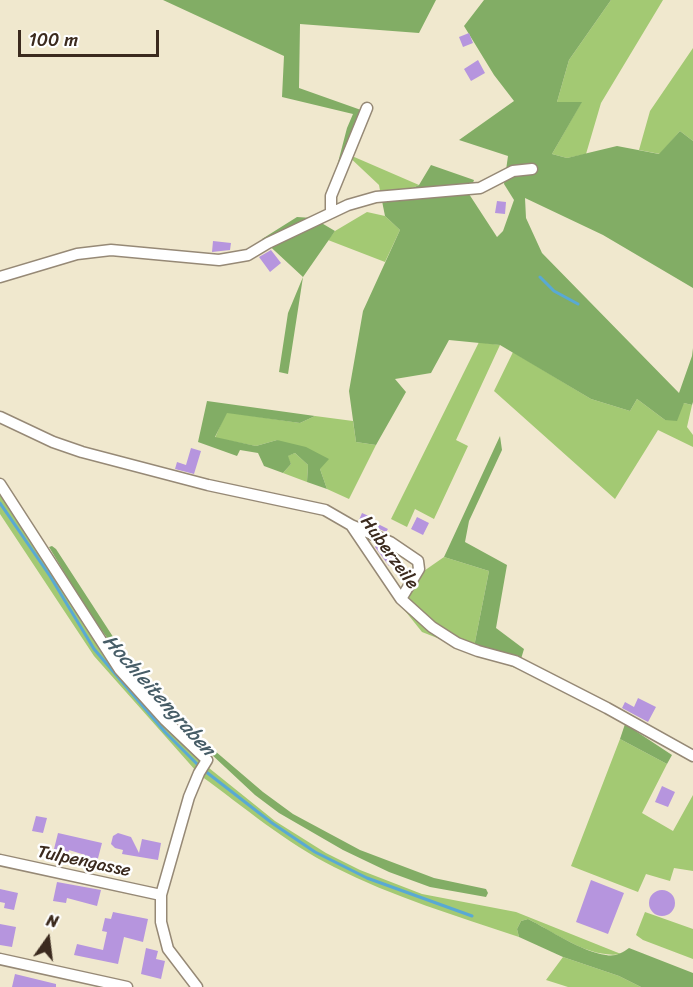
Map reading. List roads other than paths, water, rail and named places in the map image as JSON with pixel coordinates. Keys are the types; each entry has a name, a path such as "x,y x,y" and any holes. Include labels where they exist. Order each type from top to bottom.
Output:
{"street":[{"path":"331,213 331,196 367,108"},
{"path":"0,277 77,254 111,250 219,260 248,255 348,204 376,197 480,188 513,171 531,169"},
{"name":"Huberzeile","path":"0,417 53,442 82,452 208,485 326,510 351,525 400,599 432,627 478,651 515,661 607,708 693,756"},
{"path":"0,484 120,670 165,720 207,760 201,768 189,797 160,895 161,922 168,949 197,987"},
{"path":"351,525 390,542 418,561 419,569 400,599"},
{"name":"Tulpengasse","path":"0,860 160,895"},
{"path":"0,959 127,987"}],"waterway":[{"path":"540,277 554,291 578,304"},
{"name":"Hochleitengraben","path":"0,503 50,576 94,649 165,732 200,767"},
{"name":"Hochleitengraben","path":"205,771 272,823 315,852 367,878 472,916"}]}
